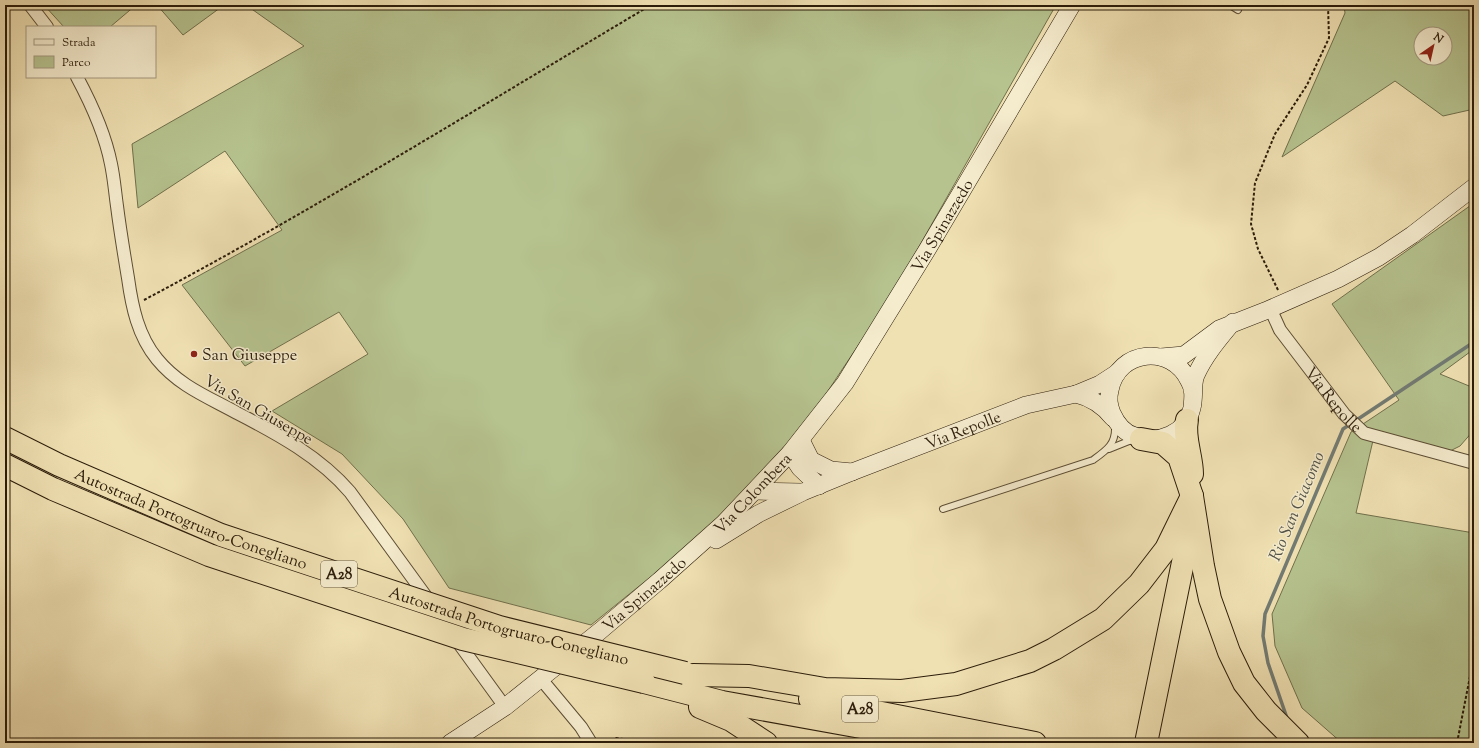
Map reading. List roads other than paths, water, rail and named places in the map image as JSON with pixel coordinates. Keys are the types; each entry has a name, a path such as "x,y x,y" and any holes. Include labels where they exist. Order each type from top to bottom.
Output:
{"highway":[{"path":"1146,743 1189,533 1192,496 1192,465 1185,428 1190,414"},
{"name":"Autostrada Portogruaro-Conegliano","path":"5,438 59,465 221,535 499,627 689,674 1035,743"},
{"path":"1142,439 1163,443 1179,457 1192,496 1203,566 1210,599 1229,652 1244,683 1266,711 1298,743"},
{"name":"Autostrada Portogruaro-Conegliano","path":"5,465 53,489 209,555 463,639 531,666 950,743"},
{"path":"689,674 749,676 825,689 902,691 956,684 1030,661 1054,649 1103,619 1139,584 1166,549 1192,496"},
{"path":"640,687 700,707 731,720 766,743"}],"street":[{"path":"30,5 46,26"},
{"name":"Via Spinazzedo","path":"801,440 844,383 927,250 1072,5"},
{"name":"Via San Giuseppe","path":"78,78 96,113 112,165 132,306 142,335 157,359 177,380 293,444 322,464 338,478 350,492 505,707"},
{"name":"Via Repolle","path":"1115,420 1110,409 1109,396 1111,384 1117,373 1125,364 1136,358 1148,356 1160,357 1184,355 1219,329 1233,322 1338,279 1379,257 1412,235 1474,187"},
{"name":"Via Repolle","path":"1277,305 1285,336 1344,414 1364,434 1474,463"},
{"name":"Via Repolle","path":"1076,394 1089,398 1105,408 1122,429 1131,435 1142,439 1155,440 1168,437 1179,430 1190,414 1196,376 1212,347 1233,322"},
{"name":"Via Repolle","path":"1160,357 1173,362 1183,370 1190,381 1193,394 1190,414"},
{"name":"Via Repolle","path":"702,544 722,537 758,514 803,492 1026,405 1076,394 1100,384 1117,373"},
{"name":"Via Colombera","path":"702,544 756,491 801,440"},
{"name":"Via Repolle","path":"801,440 811,460 831,470 852,472"},
{"path":"790,453 800,468 819,486"},
{"name":"Via Repolle","path":"756,491 803,492"},
{"name":"Via Spinazzedo","path":"450,743 505,707 541,679 702,544"},
{"path":"541,679 581,727 591,743"}],"lane":[{"path":"1230,5 1238,10"},
{"path":"1108,449 1116,435 1115,420"},
{"path":"943,508 1093,460 1108,449 1129,441 1142,439"}],"waterway":[{"name":"Rio San Giacomo","path":"1288,721 1268,663 1263,636 1265,614 1343,429 1474,342"}],"place":[{"name":"San Giuseppe","path":"194,354"}]}
